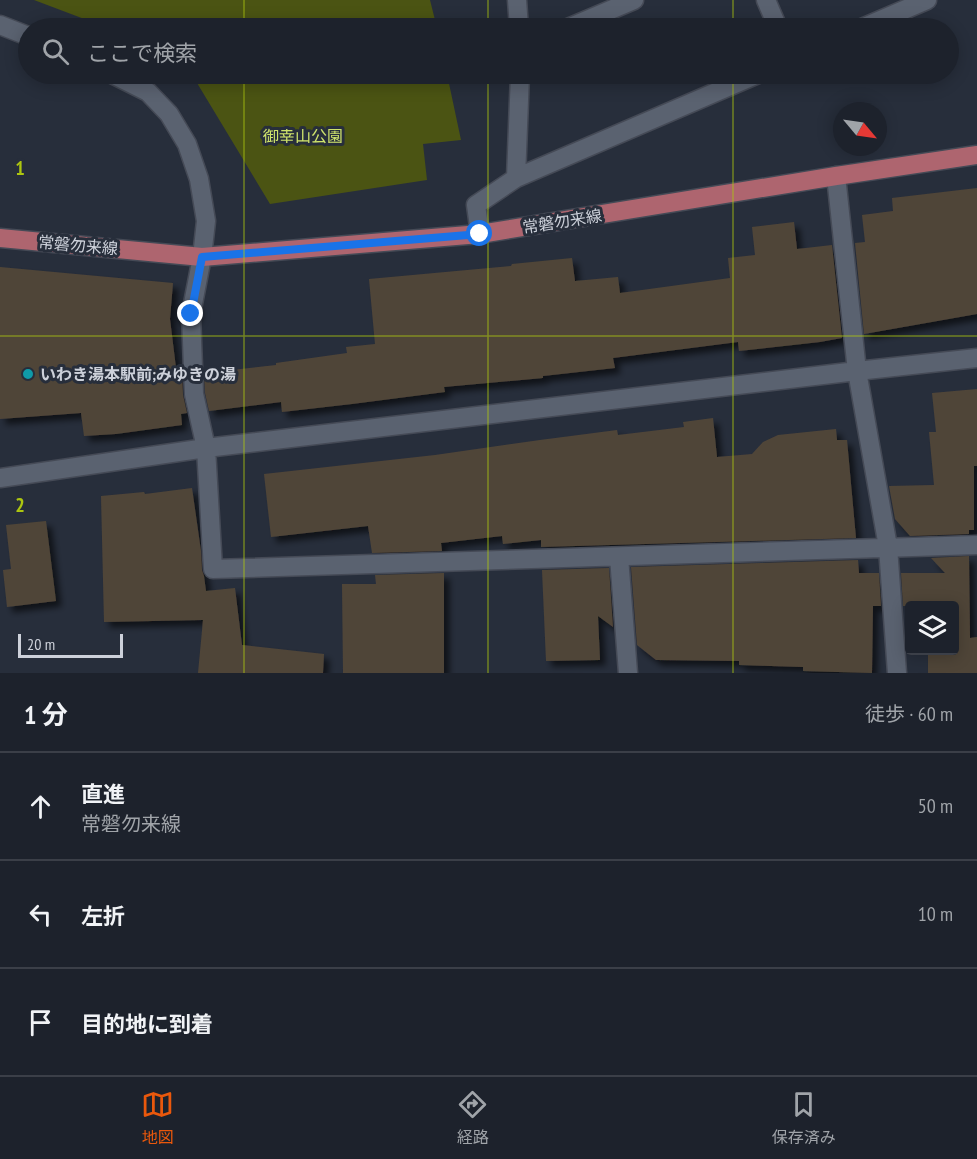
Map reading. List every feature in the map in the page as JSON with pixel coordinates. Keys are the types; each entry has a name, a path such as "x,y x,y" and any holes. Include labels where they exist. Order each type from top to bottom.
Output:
{"main road":[{"name":"常磐勿来線","path":"0,238 202,257 480,234 977,155"}],"street":[{"path":"517,0 518,18"},
{"path":"592,18 634,0"},
{"path":"766,0 774,18"},
{"path":"885,18 927,0"},
{"path":"0,25 18,32"},
{"path":"131,84 147,92 169,114 187,144 199,179 206,221 191,314 194,394 206,448 213,569 977,545"},
{"path":"516,178 520,84"},
{"path":"480,234 476,205 516,178 735,84"},
{"path":"836,176 857,371 888,547 897,673"},
{"path":"0,478 206,448 977,358"},
{"path":"619,557 628,673"}],"green space":[{"path":"34,0 430,0 434,18 82,18"},
{"name":"御幸山公園","path":"198,84 449,84 461,140 423,144 427,180 270,204"}],"building":[{"path":"977,188 977,314 864,334 855,243 865,242 862,215 893,211 892,198"},
{"path":"794,222 797,249 832,245 842,338 739,351 738,342 613,358 615,368 543,376 543,378 444,387 445,392 352,404 282,412 281,402 209,411 204,373 276,365 276,363 347,353 346,347 375,344 369,279 572,258 575,281 618,277 620,293 730,278 728,258 755,255 752,227"},
{"path":"0,267 173,283 170,319 177,376 182,375 187,413 181,414 182,425 84,436 81,413 0,419"},
{"path":"977,389 974,530 969,530 969,534 910,536 895,519 889,486 934,485 929,432 936,432 932,393"},
{"path":"713,418 717,457 752,454 763,442 778,435 836,429 837,440 847,440 856,538 541,547 541,540 503,544 502,536 441,543 442,551 372,553 368,526 271,537 264,474 435,455 617,430 618,435 684,427 683,422"},
{"path":"192,488 206,591 235,588 242,645 324,654 323,673 198,673 203,620 104,622 101,496 144,492 145,494"},
{"path":"46,521 56,601 7,607 3,570 11,569 6,525"},
{"path":"969,556 970,638 977,637 977,673 928,673 928,655 959,655 959,601 905,601 905,606 903,606 901,573 945,573 931,558"},
{"path":"858,560 859,573 879,573 881,606 873,606 872,673 803,671 803,667 739,665 739,661 656,660 637,645 631,567"},
{"path":"609,568 613,627 598,616 600,660 546,661 542,570"},
{"path":"444,573 444,673 343,673 342,584 376,584 375,575"}],"place":[{"name":"いわき湯本駅前;みゆきの湯","path":"28,374"}],"route":[{"path":"191,314 202,257 480,234"}]}
